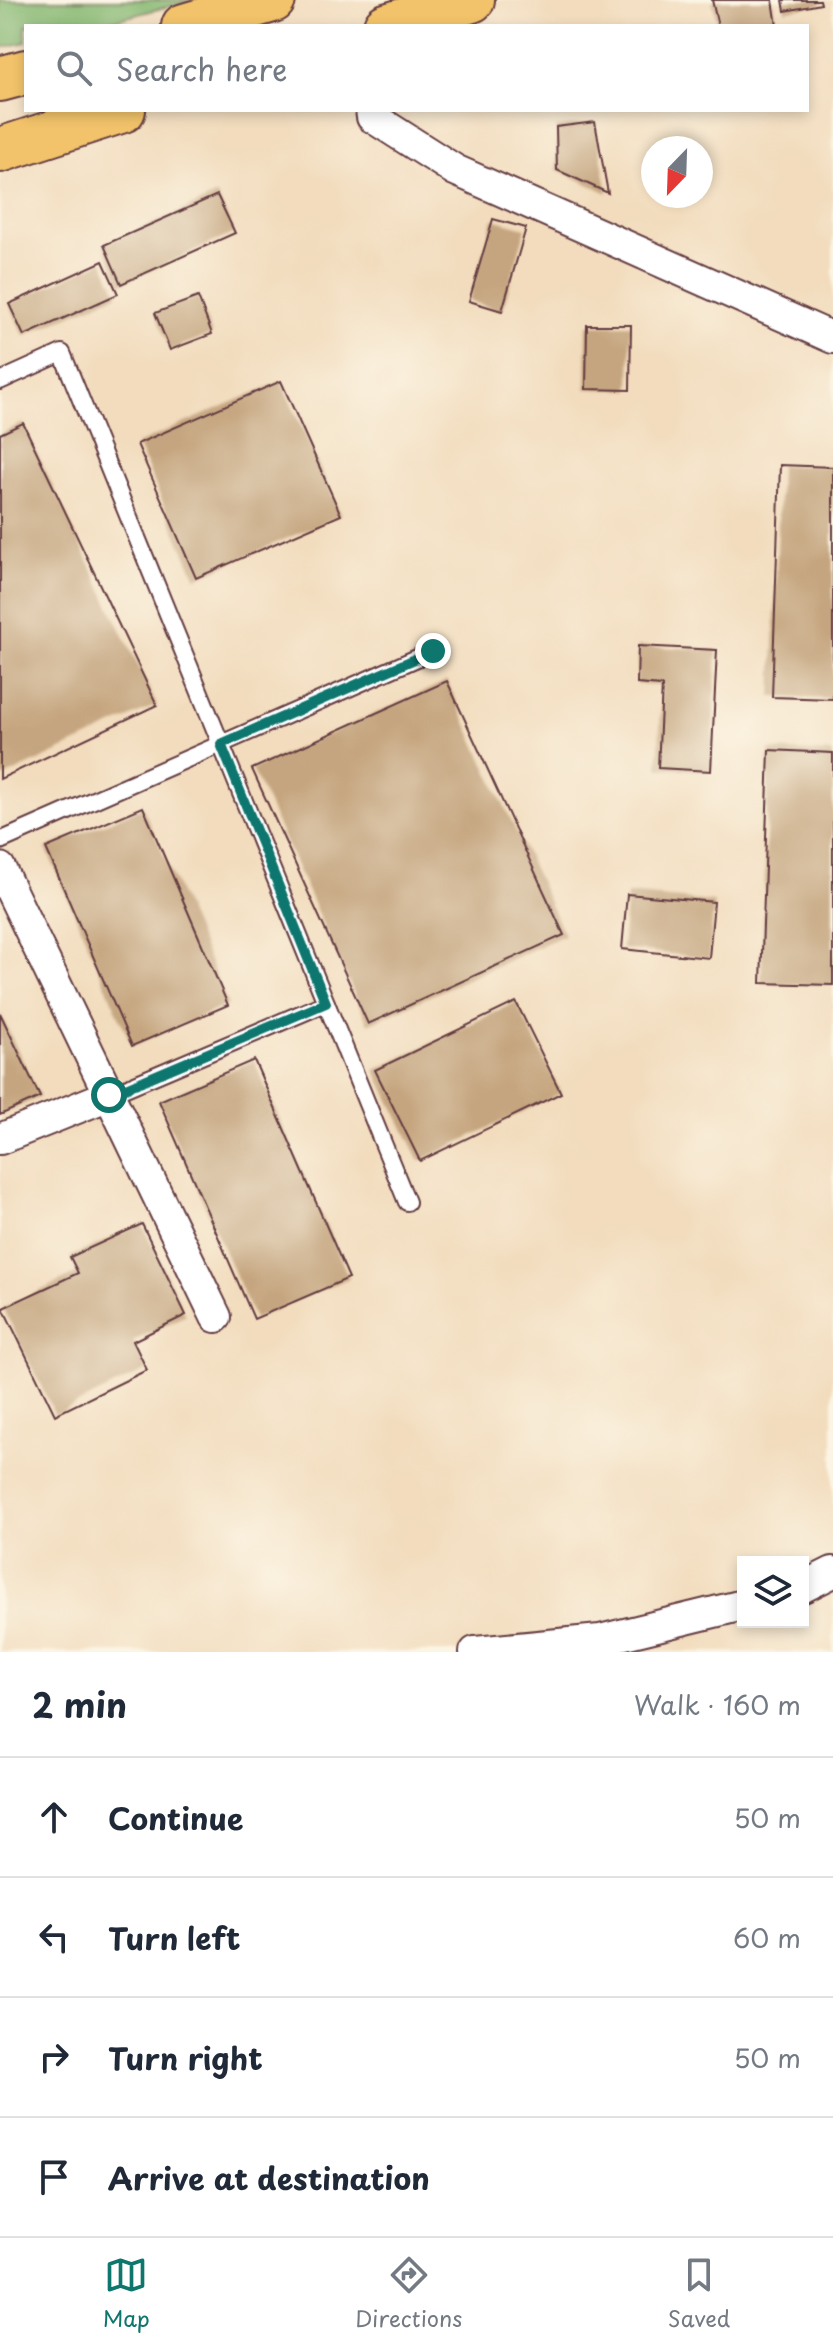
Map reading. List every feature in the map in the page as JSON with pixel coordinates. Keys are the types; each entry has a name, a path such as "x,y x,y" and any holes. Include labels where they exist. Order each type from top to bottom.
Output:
{"main road":[{"path":"191,24 273,0"},
{"path":"393,24 472,0"},
{"path":"0,79 24,73"},
{"path":"0,150 117,112"}],"street":[{"path":"371,112 372,117 455,170 833,338"},
{"path":"0,868 216,1317"},
{"path":"0,1139 109,1095"},
{"path":"809,1584 833,1572"},
{"path":"475,1652 600,1640 737,1606"}],"lane":[{"path":"0,381 62,353 407,1202"},
{"path":"0,841 433,651"},
{"path":"109,1095 326,1003"}],"green space":[{"path":"0,0 195,0 98,24 24,24 24,42 0,48"}],"building":[{"path":"712,0 773,0 777,24 718,24"},
{"path":"783,0 820,0 821,4 785,11"},
{"path":"595,122 608,193 557,170 556,127"},
{"path":"217,195 235,233 121,284 104,245"},
{"path":"493,219 526,228 502,311 469,301"},
{"path":"103,261 118,294 24,336 9,304"},
{"path":"198,297 212,334 170,350 155,313"},
{"path":"587,325 631,325 630,390 586,389"},
{"path":"281,381 341,515 196,578 137,444"},
{"path":"23,423 157,705 0,779 0,434"},
{"path":"780,465 833,467 833,699 772,697"},
{"path":"638,646 717,650 711,771 658,768 662,686 637,684"},
{"path":"447,681 564,935 368,1024 252,769"},
{"path":"769,750 833,753 833,985 761,983"},
{"path":"143,807 228,1005 132,1046 46,848"},
{"path":"627,894 714,902 709,958 622,949"},
{"path":"516,1002 561,1093 420,1161 375,1070"},
{"path":"0,1013 40,1097 0,1115"},
{"path":"254,1060 349,1278 254,1319 159,1101"},
{"path":"142,1224 186,1315 133,1341 147,1370 55,1415 3,1308 78,1273 70,1257"}],"route":[{"path":"109,1095 326,1003 221,744 433,651"}]}
